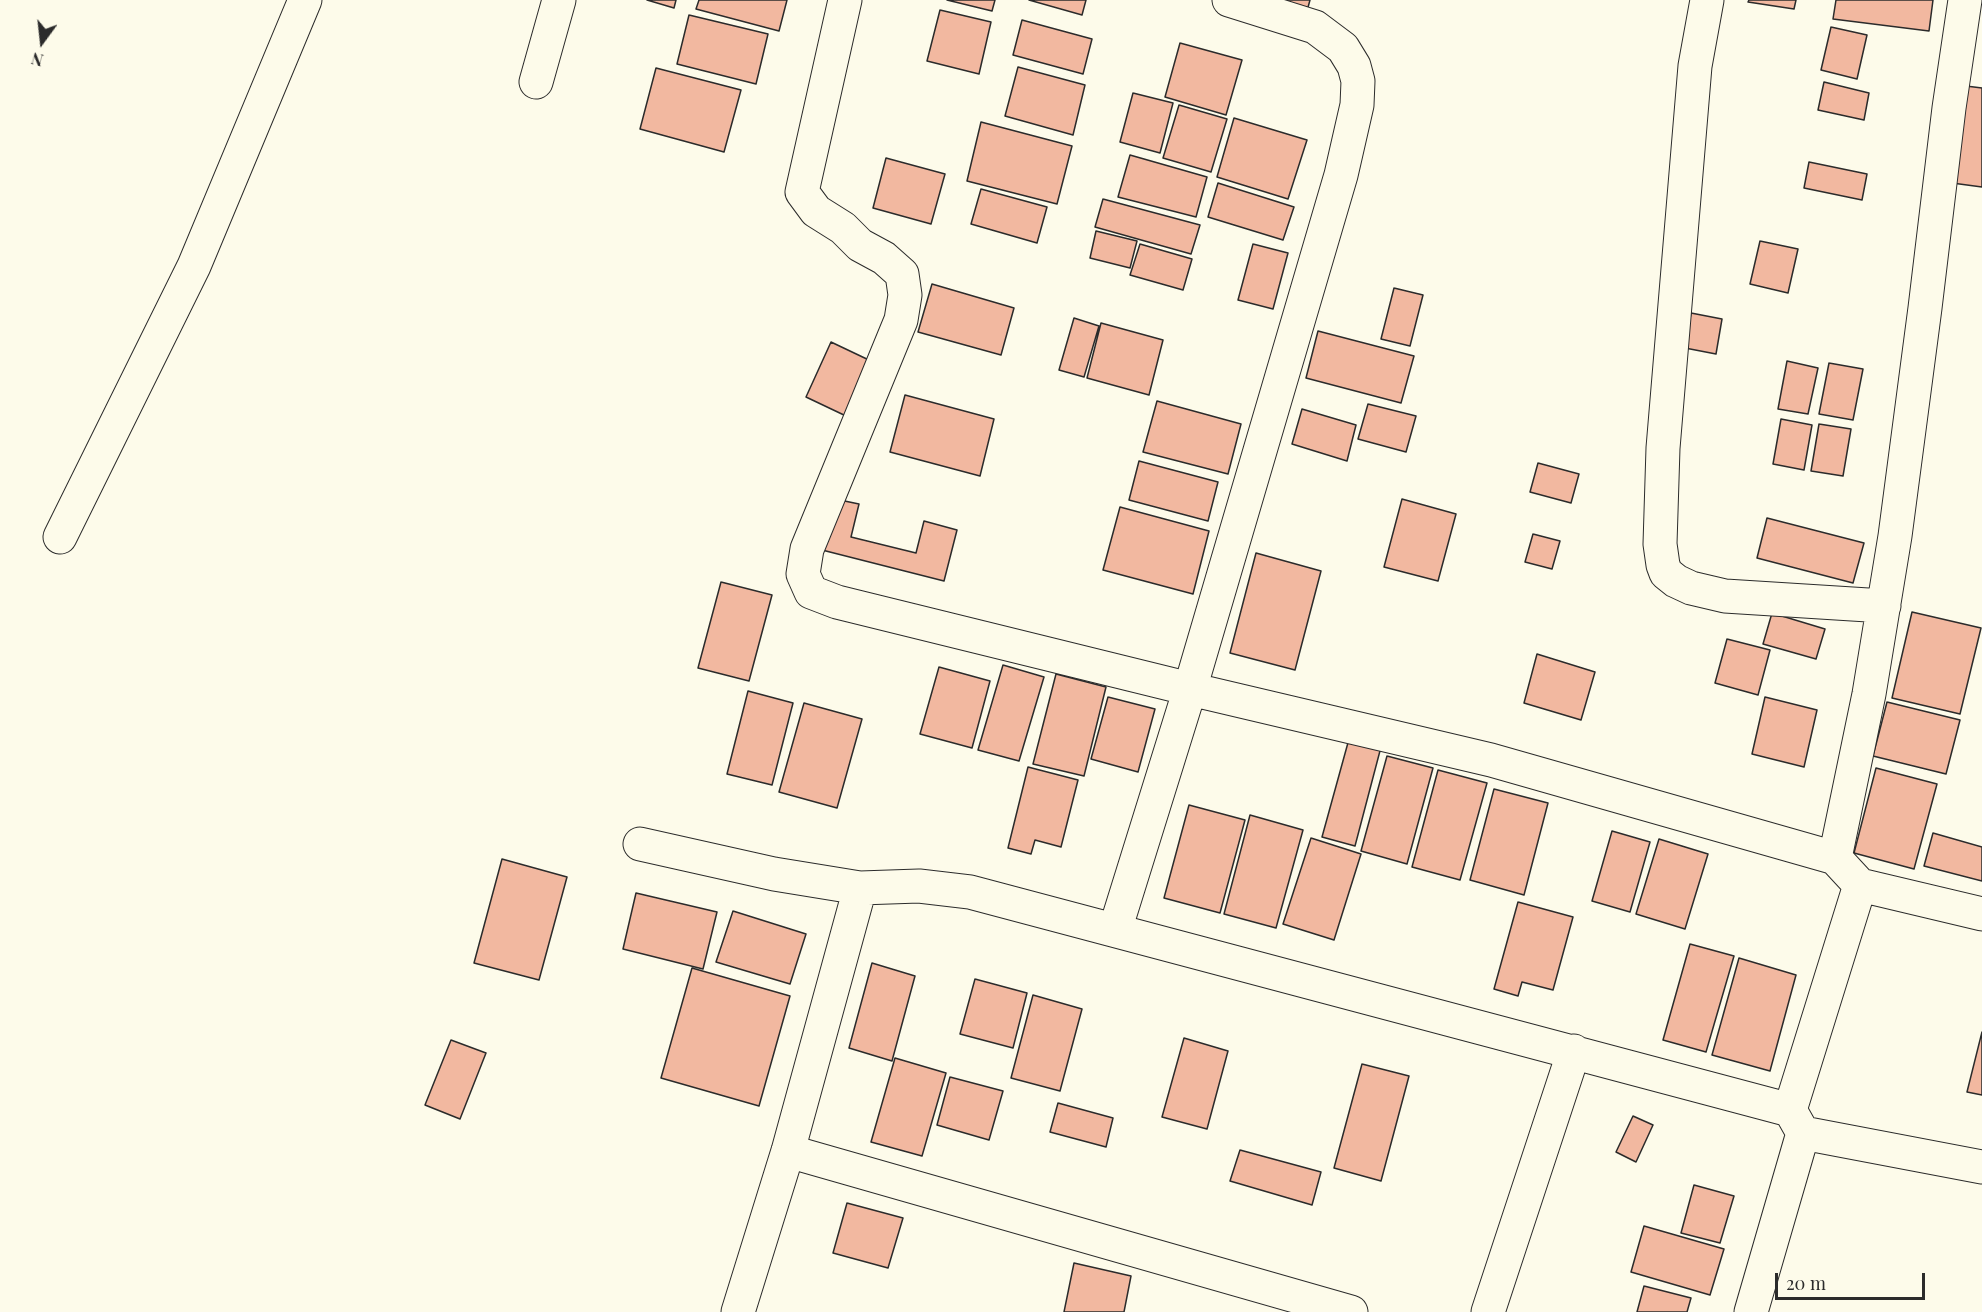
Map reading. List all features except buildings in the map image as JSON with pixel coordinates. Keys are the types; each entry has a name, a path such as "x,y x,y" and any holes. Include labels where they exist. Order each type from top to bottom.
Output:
{"street":[{"path":"60,537 195,266 305,0"},
{"path":"536,82 559,0"},
{"path":"846,0 802,192 816,211 843,228 860,245 884,258 902,274 905,295 901,320 807,549 802,573 811,592 837,602 1491,760 1835,858 1860,885 1982,914"},
{"path":"1114,930 1190,688 1341,175 1357,105 1358,81 1354,66 1343,48 1315,27 1228,0"},
{"path":"1707,0 1695,66 1663,448 1660,544 1663,565 1666,573 1691,588 1725,596 1884,606"},
{"path":"1835,858 1869,694 1895,536 1948,108 1965,0"},
{"path":"640,844 774,874 860,888 919,886 970,892 1574,1051 1796,1121 1982,1167"},
{"path":"1751,1312 1796,1121 1860,885"},
{"path":"738,1312 788,1150 860,888"},
{"path":"1488,1312 1574,1051"},
{"path":"788,1150 1351,1312"}]}
